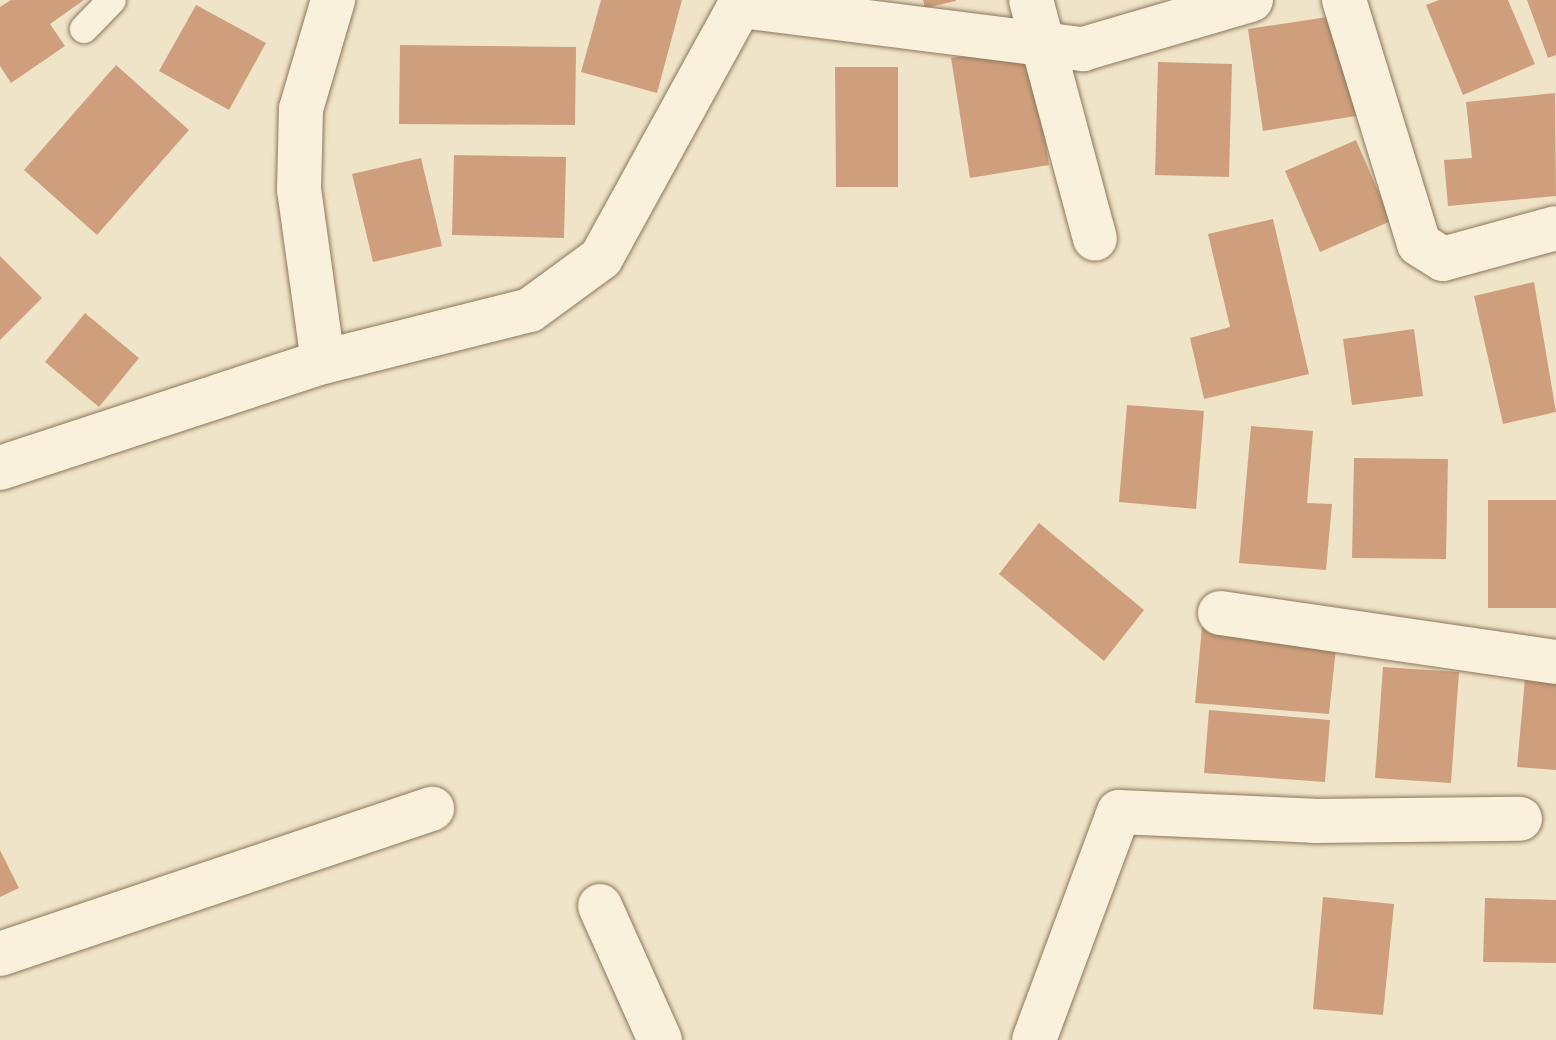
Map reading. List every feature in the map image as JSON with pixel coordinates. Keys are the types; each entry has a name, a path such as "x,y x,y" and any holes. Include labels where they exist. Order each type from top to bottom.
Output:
{"street":[{"path":"323,362 299,190 300,122 333,0"},
{"path":"1031,0 1095,239"},
{"path":"0,468 323,362 530,310 601,258 742,3 1083,49 1251,0"},
{"path":"1344,0 1419,244 1443,259 1556,228"},
{"path":"1220,613 1556,662"},
{"path":"0,954 206,879 432,809"},
{"path":"1034,1040 1119,812 1314,821 1520,819"},
{"path":"600,906 660,1040"}],"lane":[{"path":"84,29 112,0"}],"building":[{"path":"11,0 84,0 50,24 65,46 11,83 0,66 0,7"},
{"path":"601,0 682,0 657,93 581,72"},
{"path":"923,0 956,0 956,1 925,8"},
{"path":"1439,0 1508,0 1535,64 1463,95 1426,5"},
{"path":"1527,0 1556,0 1556,55 1548,58"},
{"path":"196,5 266,43 229,110 159,71"},
{"path":"1347,14 1362,115 1263,131 1248,29"},
{"path":"400,45 576,47 575,125 399,124"},
{"path":"1031,45 1049,165 970,178 951,58"},
{"path":"1158,62 1232,64 1229,177 1155,175"},
{"path":"116,65 189,130 97,235 24,170"},
{"path":"835,67 898,67 898,187 836,187"},
{"path":"1555,93 1556,196 1448,206 1444,160 1472,158 1466,102"},
{"path":"1356,140 1391,221 1320,252 1285,171"},
{"path":"454,155 566,157 564,238 452,235"},
{"path":"421,158 442,246 373,262 352,174"},
{"path":"1273,219 1309,374 1204,399 1190,338 1230,327 1208,234"},
{"path":"0,256 42,298 0,340"},
{"path":"1534,282 1556,412 1503,424 1474,296"},
{"path":"85,313 139,358 99,407 45,362"},
{"path":"1414,329 1423,396 1352,405 1343,339"},
{"path":"1127,405 1204,411 1196,509 1119,502"},
{"path":"1251,426 1313,431 1307,503 1332,504 1326,570 1239,563"},
{"path":"1354,458 1448,459 1446,559 1352,558"},
{"path":"1488,500 1556,500 1556,608 1488,608"},
{"path":"1039,523 1144,610 1104,661 999,574"},
{"path":"1202,627 1337,639 1329,714 1195,703"},
{"path":"1383,667 1459,672 1451,783 1375,778"},
{"path":"1526,667 1556,670 1556,770 1517,767"},
{"path":"1209,710 1330,720 1325,782 1204,773"},
{"path":"0,850 19,888 0,897"},
{"path":"1323,897 1394,904 1383,1015 1313,1009"},
{"path":"1485,898 1556,900 1556,963 1483,962"}]}
